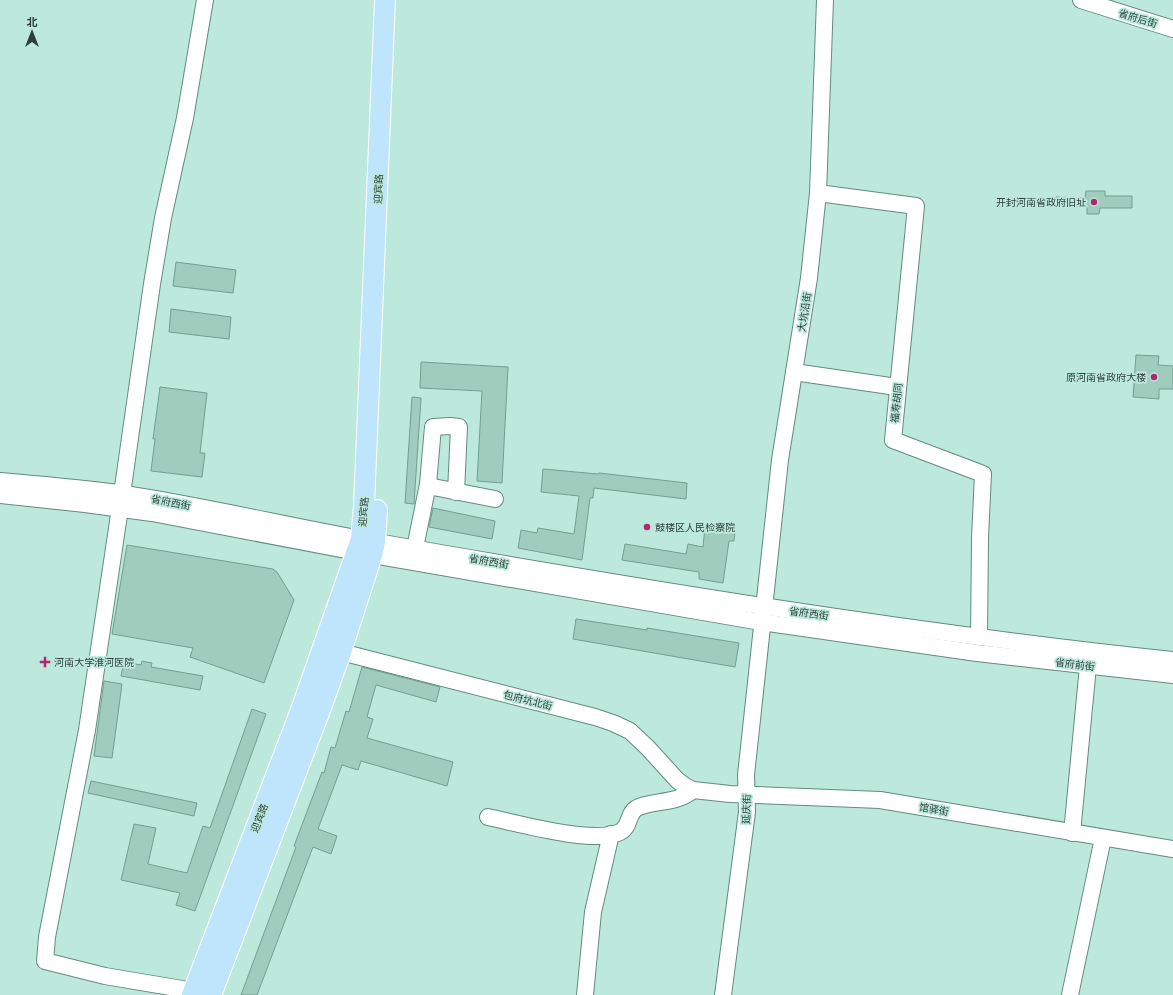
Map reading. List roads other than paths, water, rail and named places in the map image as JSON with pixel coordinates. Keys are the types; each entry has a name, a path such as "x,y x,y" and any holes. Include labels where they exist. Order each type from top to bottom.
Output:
{"main road":[{"name":"迎宾路","path":"199,994 301,710 366,547 364,506 385,0"},
{"name":"迎宾路","path":"199,994 341,652 366,547 399,0"}],"street":[{"path":"199,994 104,976 44,961 47,937 87,730 163,218 185,118 205,0"},
{"name":"大坑沿街","path":"761,622 780,460 809,278 818,193 825,0"},
{"name":"省府后街","path":"1081,0 1173,29"},
{"name":"福寿胡同","path":"818,193 916,206 897,387 893,440 983,474 980,538 979,637"},
{"path":"794,372 897,387"},
{"path":"415,548 428,486 433,427 459,427 456,492"},
{"name":"省府西街","path":"0,481 121,501 761,622 977,653"},
{"path":"428,486 495,499"},
{"name":"省府西街","path":"0,495 121,501"},
{"name":"省府西街","path":"366,547 415,548 763,606 979,637"},
{"name":"延庆街","path":"723,995 748,812 746,775 761,622"},
{"name":"省府前街","path":"979,637 1173,660"},
{"name":"包府坑北街","path":"341,652 595,717 613,723 630,731 648,748 677,780 693,790"},
{"name":"省府前街","path":"977,653 1173,675"},
{"path":"1072,833 1088,666"},
{"path":"488,818 582,837 619,833 626,828 632,812 636,807 672,801 687,795 693,790"},
{"name":"馆驿街","path":"693,790 747,795 880,800 1173,849"},
{"path":"585,995 593,912 611,834"},
{"path":"1070,995 1103,838"}],"place":[{"name":"开封河南省政府旧址","path":"1094,202"},
{"name":"原河南省政府大楼","path":"1154,377"},
{"name":"鼓楼区人民检察院","path":"647,527"},
{"name":"河南大学淮河医院","path":"45,662"}]}
